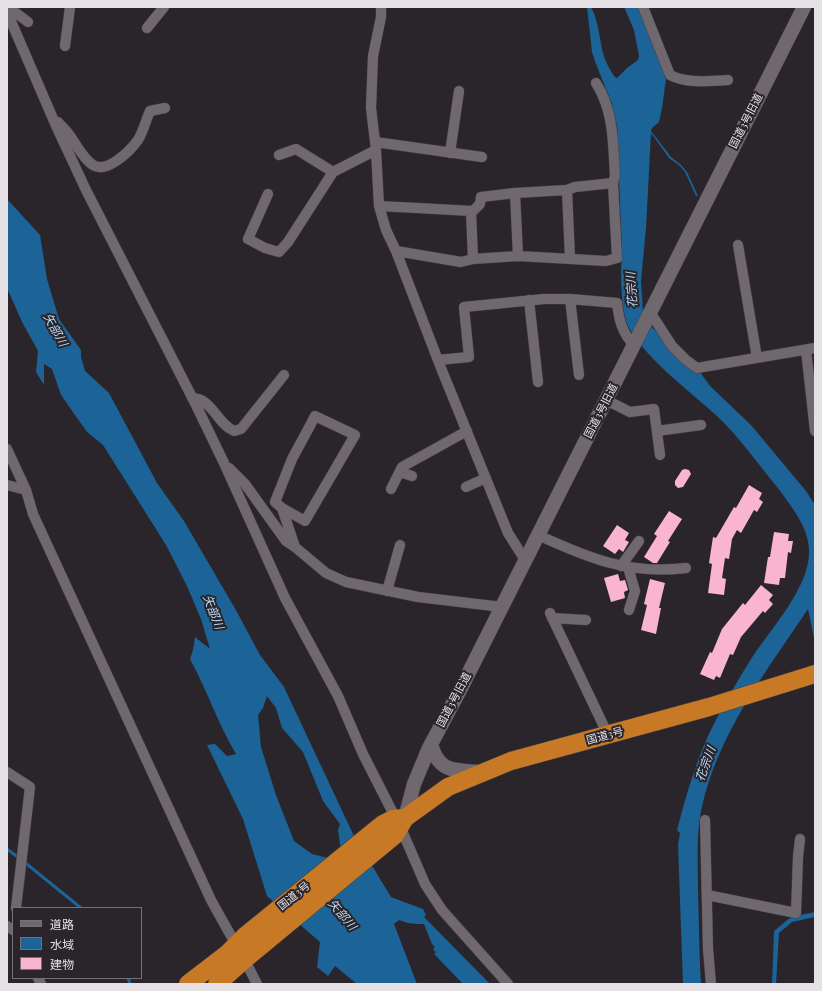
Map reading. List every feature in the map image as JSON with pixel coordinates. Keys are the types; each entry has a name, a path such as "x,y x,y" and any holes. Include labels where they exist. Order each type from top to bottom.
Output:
{"highway":[{"name":"国道3号","path":"193,982 245,948 396,824 448,787 512,761 710,707 815,674"},
{"name":"国道3号","path":"217,984 245,948"}],"street":[{"path":"8,7 28,22"},
{"path":"65,46 70,7"},
{"path":"147,28 164,7"},
{"path":"381,7 381,17 374,56 371,108 376,146 379,206 386,230 396,251 466,431 508,533 525,560"},
{"path":"644,7 670,75 685,79 703,81 728,80"},
{"name":"国道3号旧道","path":"396,824 431,744 502,607 804,7"},
{"path":"7,12 86,190 224,463 285,598 338,696 363,754 425,884 442,910 508,984"},
{"path":"396,251 461,262 473,259 518,256 606,261 616,258 613,183 615,176 610,114 603,94 596,83"},
{"path":"450,153 459,91"},
{"path":"52,116 67,132 87,160 93,166 102,167 126,154 139,139 150,111 165,108"},
{"path":"268,194 248,239 276,256 288,242 333,172 376,146 482,157"},
{"path":"279,155 296,149 333,172"},
{"path":"379,206 473,211 480,204 481,197 515,193 567,190 575,187 613,183"},
{"path":"567,190 570,259"},
{"path":"515,193 518,256"},
{"path":"471,211 473,259"},
{"path":"738,244 757,358"},
{"path":"438,360 469,357 464,307 529,300 570,299 617,303 619,318 624,331 627,337 635,344"},
{"path":"570,299 578,375"},
{"path":"529,300 538,382"},
{"path":"650,314 672,346 686,360 697,368 811,349 815,431"},
{"path":"192,398 198,398 205,401 227,428 234,431 241,429 284,375"},
{"path":"606,400 630,412 654,409 660,454"},
{"path":"282,508 305,521 355,435 315,416 292,459 275,502 282,508 295,547"},
{"path":"657,431 701,425"},
{"path":"391,489 402,467 466,431"},
{"path":"7,449 26,490 33,514 61,576 211,900 245,948 257,984"},
{"path":"224,463 245,484 286,541 326,572 346,582 387,591 418,597 502,607"},
{"path":"400,472 412,476"},
{"path":"466,486 486,478"},
{"path":"7,485 26,490"},
{"path":"538,535 580,554 625,567 671,569 686,568"},
{"path":"625,567 639,541"},
{"path":"387,591 400,545"},
{"path":"625,567 635,591 629,610"},
{"path":"586,620 551,616 608,735"},
{"path":"431,744 434,756 446,768 484,772"},
{"path":"7,772 30,787 16,907"},
{"path":"705,820 711,984"},
{"path":"707,895 796,913 802,846"}],"water":[{"name":"花宗川","path":"587,7 591,7 597,22 602,49 607,64 617,78 638,60 639,56 634,30 624,7 638,7 666,79 659,122 652,128 651,131 671,157 687,172 698,196 696,196 685,172 680,166 669,158 651,133 646,228 641,281 643,312 652,327 670,347 700,372 710,386 751,425 806,491 815,505 815,643 808,609 759,681 744,706 718,756 708,783 701,811 698,831 698,890 701,984 683,984 678,844 680,833 677,830 694,773 710,731 748,664 779,621 803,580 809,553 808,544 803,526 794,510 741,442 718,417 658,364 637,340 626,321 621,271 622,254 617,127 612,104 592,52"},
{"name":"矢部川","path":"7,199 40,235 47,279 59,319 81,350 81,357 85,371 109,393 157,483 184,521 237,612 260,655 284,687 353,834 391,897 423,909 426,915 424,917 490,984 463,984 434,954 436,953 433,949 435,947 432,944 424,924 408,923 399,920 394,924 417,984 357,984 335,966 328,976 317,967 320,942 267,896 243,819 207,745 215,744 227,756 236,754 190,659 195,637 210,649 201,619 187,586 166,545 103,445 87,432 61,395 52,369 44,364 44,385 36,372 38,351 22,322 7,288","holes":["267,696 276,708 282,728 303,752 323,801 340,824 338,830 341,851 328,858 312,854 294,841 276,795 261,747 258,715 263,708"]},
{"path":"815,912 815,917 792,922 779,933 776,984 772,984 774,931 791,917"}],"building":[{"path":"682,470 689,470 691,474 683,487 678,488 675,485 675,481"},
{"path":"749,485 762,493 759,499 763,502 757,512 754,510 741,533 737,530 732,539 729,559 725,558 722,578 726,579 724,595 708,593 712,564 709,563 713,537 716,538"},
{"path":"669,511 682,519 668,541 670,542 657,563 653,563 644,557 657,536 654,534"},
{"path":"617,525 629,533 625,540 629,542 623,552 619,549 615,554 603,546"},
{"path":"774,532 789,534 788,541 793,541 791,553 788,552 785,578 780,578 779,585 764,583"},
{"path":"618,574 620,581 625,580 628,590 624,592 625,598 611,602 604,578"},
{"path":"650,579 665,583 659,608 661,608 656,634 641,630 647,605 644,604"},
{"path":"761,585 773,595 769,600 773,604 765,613 763,611 741,637 733,655 730,654 720,678 716,676 714,680 700,674 710,652 712,653 722,629 743,603 745,605"}],"waterway":[{"path":"7,849 19,858"},
{"path":"23,861 80,907"},
{"path":"128,979 130,984"}]}
